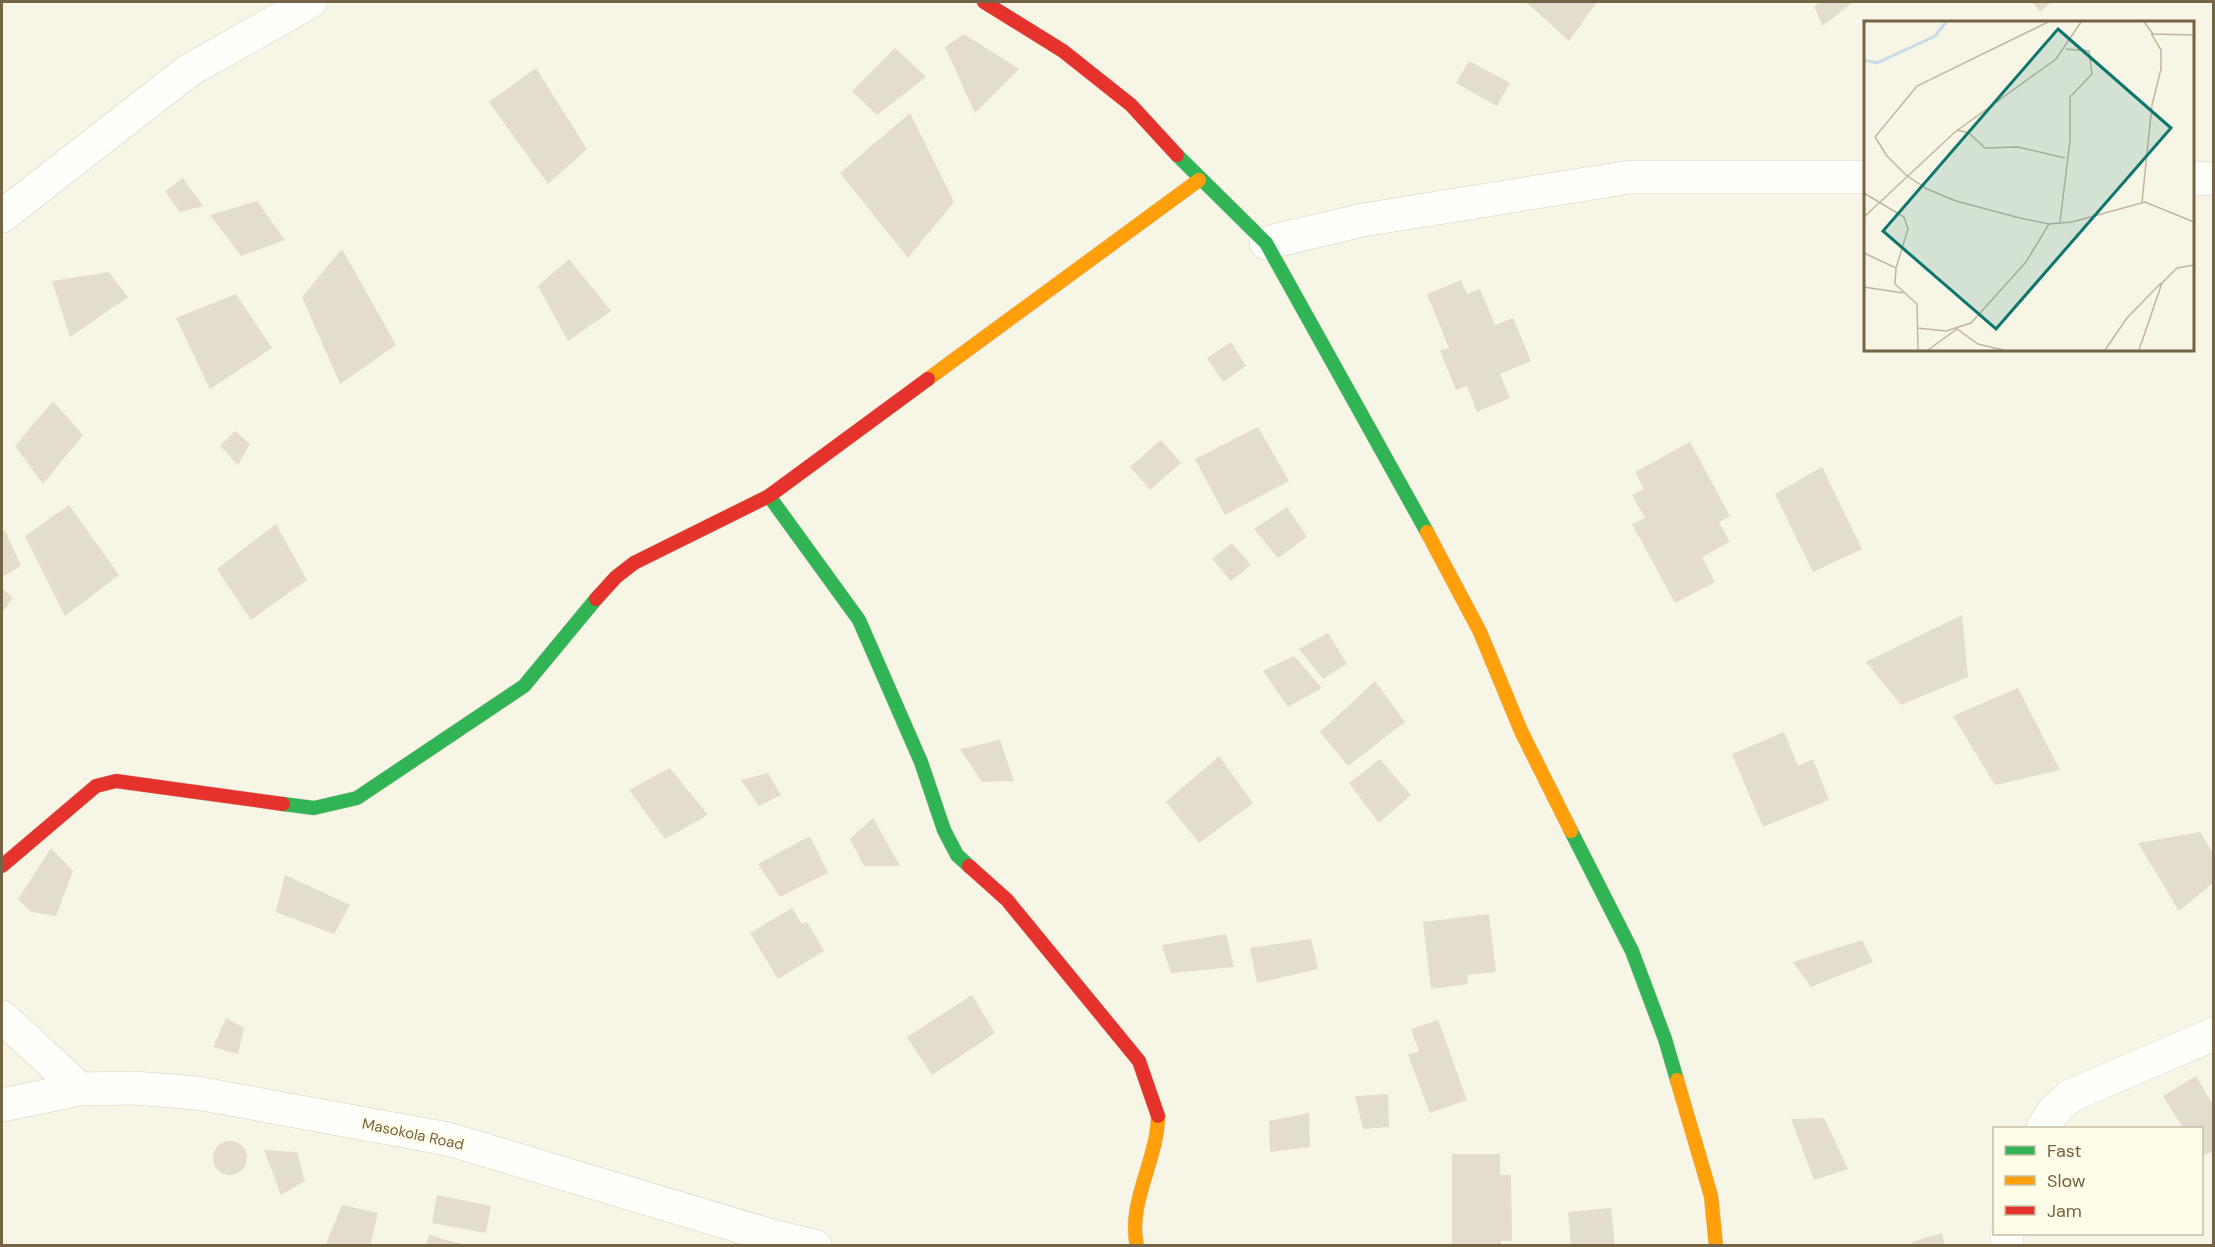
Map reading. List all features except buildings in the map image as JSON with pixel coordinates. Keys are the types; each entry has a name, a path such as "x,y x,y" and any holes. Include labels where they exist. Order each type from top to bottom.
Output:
{"street":[{"path":"2,216 188,71 310,2"},
{"path":"984,2 1063,51 1131,105 1199,180 1266,243 1386,454 1474,621 1521,731 1632,951 1665,1039 1711,1196 1716,1245"},
{"path":"1266,243 1363,220 1630,177 1864,177"},
{"path":"2194,178 2214,179"},
{"path":"2,866 96,786 116,781 314,808 357,798 524,686 608,585 634,563 769,496 1199,180"},
{"path":"769,496 859,620 917,751 944,830 957,855 1007,900 1139,1060 1158,1110 1158,1131 1137,1212 1134,1233 1137,1245"},
{"path":"2,1017 80,1089"},
{"path":"2044,1127 2052,1113 2070,1096 2214,1034"},
{"name":"Masokola Road","path":"2,1105 80,1089 134,1088 197,1093 448,1139 772,1236 815,1245"}],"traffic: fast":[{"path":"1177,155 1266,243 1427,532"},
{"path":"769,496 859,620 921,762 944,830 957,855 969,866"},
{"path":"283,804 314,808 357,798 524,686 596,599"},
{"path":"1571,831 1632,951 1665,1039 1677,1080"}],"traffic: slow":[{"path":"928,379 1199,180"},
{"path":"1427,532 1480,632 1521,731 1571,831"},
{"path":"1677,1080 1711,1196 1716,1246"},
{"path":"1137,1246 1136,1214 1157,1132 1158,1116"}],"traffic: jam":[{"path":"984,2 1063,51 1131,105 1177,155"},
{"path":"596,599 616,577 634,563 769,496 928,379"},
{"path":"2,866 96,786 116,781 283,804"},
{"path":"969,866 1007,900 1139,1061 1158,1116"}]}
